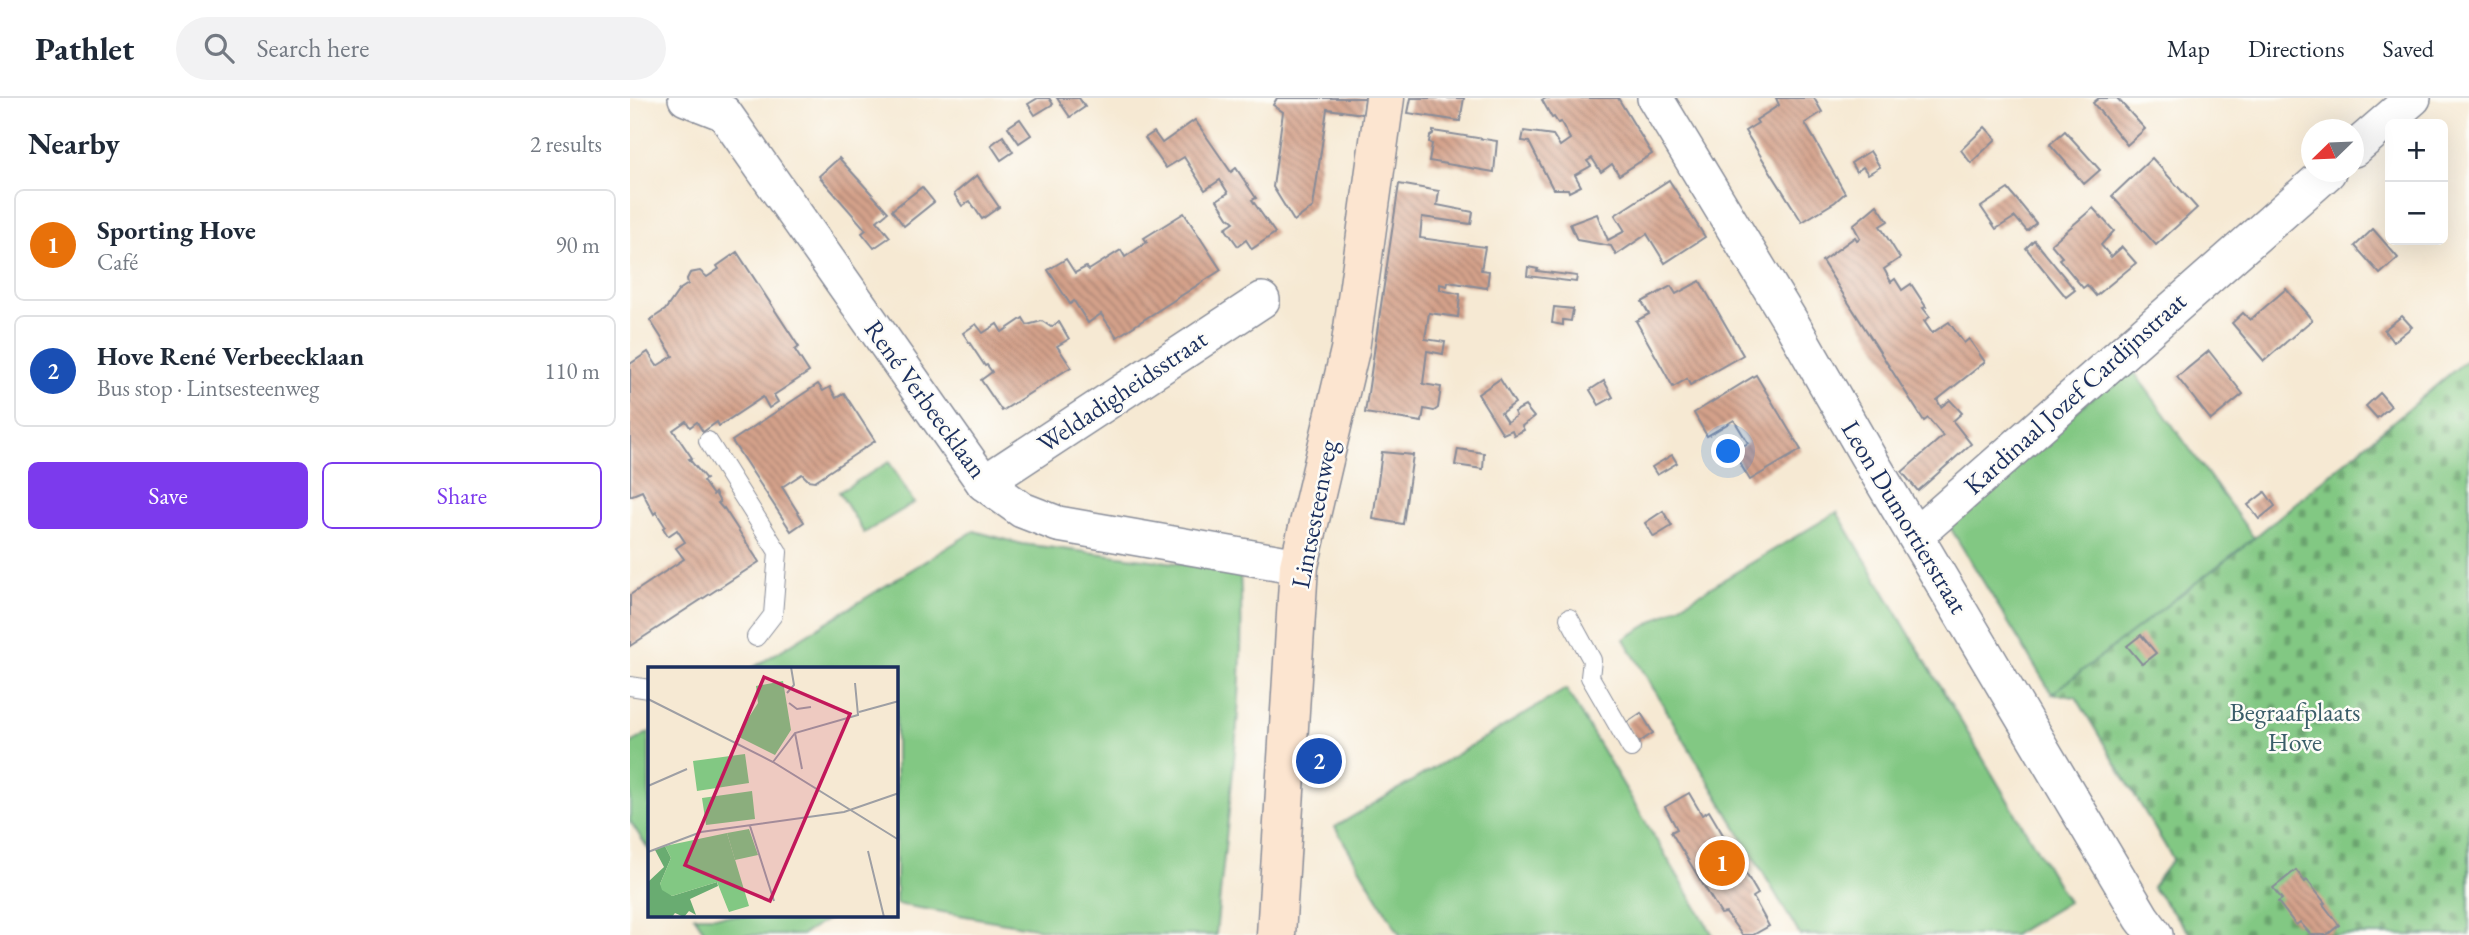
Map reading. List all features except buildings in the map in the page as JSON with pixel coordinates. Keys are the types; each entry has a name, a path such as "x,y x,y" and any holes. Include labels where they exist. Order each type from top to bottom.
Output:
{"street":[{"name":"René Verbeecklaan","path":"686,98 724,113 984,483 1022,510 1058,524 1299,566"},
{"name":"Lintsesteenweg","path":"1276,935 1299,566 1350,350 1385,98"},
{"name":"Leon Dumortierstraat","path":"1655,98 1783,308 2142,918 2155,935"},
{"path":"2364,140 2413,98"},
{"name":"Kardinaal Jozef Cardijnstraat","path":"1916,535 2316,182"},
{"name":"Weldadigheidsstraat","path":"984,483 1262,300"}],"lane":[{"path":"708,441 778,552 773,615 756,637"},
{"path":"1569,618 1592,660 1590,677 1631,748"},
{"path":"630,686 648,690"}],"green space":[{"name":"Begraafplaats Hove","path":"2469,358 2469,935 2191,935 2152,887 2173,859 2076,697 2052,694 2254,538"},
{"path":"2129,365 2254,538 2052,694 1948,524"},
{"path":"889,462 914,503 864,533 839,492"},
{"path":"1837,512 2068,902 2013,935 1800,935 1624,639"},
{"path":"974,531 1022,544 1240,571 1241,662 1216,935 1075,935 898,904 898,667 754,667"},
{"path":"1566,689 1713,935 1400,935 1335,827"},
{"path":"648,733 648,848 630,821 630,744"},
{"path":"695,918 830,918 802,935 707,935"}],"place":[{"name":"Hove René Verbeecklaan","path":"1319,761"},
{"name":"Sporting Hove","path":"1722,863"}]}
